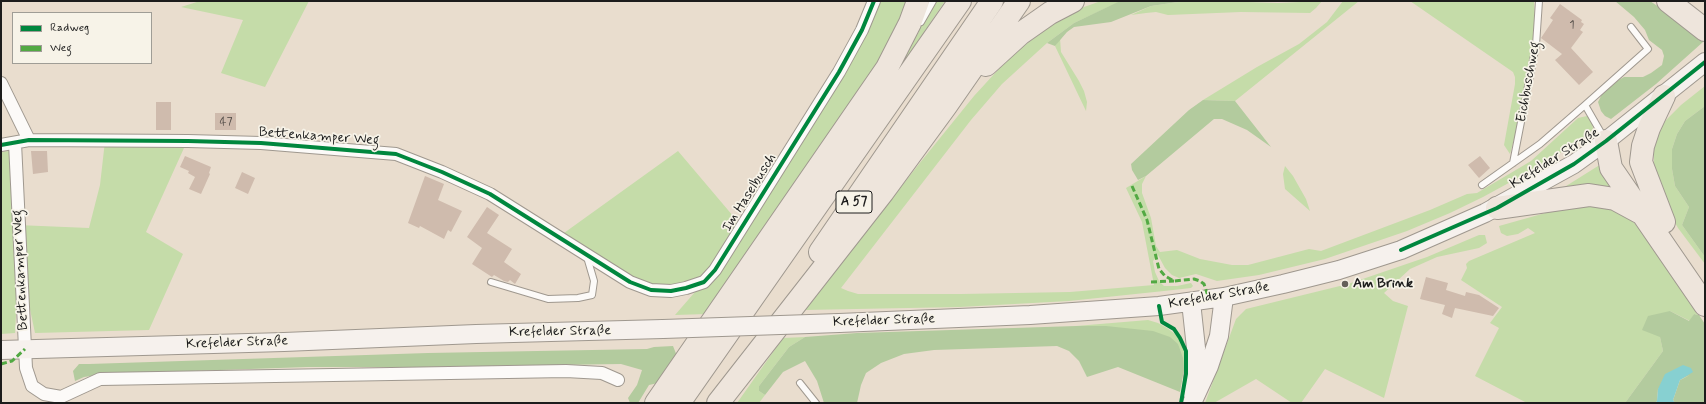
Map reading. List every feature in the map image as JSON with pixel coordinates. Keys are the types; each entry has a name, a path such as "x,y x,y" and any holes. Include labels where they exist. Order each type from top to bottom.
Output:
{"highway":[{"path":"656,403 887,68 910,23 918,1"},
{"name":"A 57","path":"679,403 732,330 960,1"},
{"name":"A 57","path":"717,403 992,1"},
{"path":"717,403 883,192 946,106 1019,1"},
{"path":"883,192 928,142 968,86 990,60 1050,13 1073,1"},
{"path":"1668,1 1705,30"},
{"path":"1664,96 1649,128 1641,162 1664,222"},
{"path":"1606,141 1611,168 1705,305"},
{"path":"1606,141 1705,278"},
{"path":"1497,208 1589,195 1622,202 1642,214"}],"main road":[{"name":"Krefelder Straße","path":"1,350 663,329 1030,315 1159,306 1224,297 1339,270 1401,250 1497,208 1574,164 1703,67"},
{"path":"1192,403 1209,366 1219,336 1224,297"},
{"path":"1191,302 1196,348 1192,403"}],"street":[{"name":"Im Haselbusch","path":"586,254 630,282 651,290 671,291 704,282 715,270 838,72 862,30 874,1"},
{"path":"1,83 29,140"},
{"name":"Bettenkamper Weg","path":"1,146 29,140 261,143 396,154 442,172 490,194 586,254"},
{"name":"Bettenkamper Weg","path":"15,143 26,368 32,386 44,394 61,397 100,379 566,371 602,373 618,380"}],"lane":[{"path":"887,68 914,31 933,1"},
{"name":"Eichbuschweg","path":"1514,163 1536,45 1539,1"},
{"path":"1482,185 1540,144 1648,50 1631,27"},
{"path":"1585,105 1606,141"},
{"path":"491,282 548,299 578,298 592,295 594,281 586,254"},
{"path":"800,383 816,403"}],"green space":[{"path":"200,1 309,1 265,87 221,73 243,20 181,7"},
{"path":"879,1 907,1 897,26 881,58 707,314 675,315 695,292 710,282"},
{"path":"923,1 945,1 902,65 899,62 919,32 913,28"},
{"path":"1101,1 1121,1 1074,23 1047,43 1002,84 971,120 841,288 858,294 961,294 1070,292 1154,285 1142,222 1126,188 1146,176 1142,184 1142,193 1151,218 1156,246 1160,252 1177,250 1200,259 1232,265 1248,265 1309,249 1321,251 1430,210 1467,194 1477,193 1531,161 1578,118 1587,116 1592,121 1593,129 1583,139 1527,173 1450,213 1407,231 1325,259 1259,275 1217,281 1196,274 1179,278 1172,275 1165,268 1158,255 1153,261 1155,272 1159,281 1164,286 1177,286 1191,283 1193,286 1191,288 1069,301 960,307 804,310 919,164 974,96 996,72 1019,49 1061,19 1084,7"},
{"path":"1120,1 1197,1 1151,6 1111,22 1074,27 1067,32 1055,46 1047,43 1074,23"},
{"path":"1218,1 1278,3 1322,1 1310,13 1241,12 1168,15 1156,12 1131,15 1151,6 1178,2"},
{"path":"1343,1 1359,1 1235,101 1203,100 1257,67 1299,44 1327,22"},
{"path":"1410,1 1534,1 1535,21 1532,47 1520,117 1510,154 1504,145 1515,84 1513,72"},
{"path":"1615,1 1650,1 1703,37 1703,42 1656,84 1611,119 1605,116 1601,111 1598,102 1605,88 1624,77 1643,77 1651,73 1662,65 1664,56 1662,50 1649,40 1645,30 1634,17"},
{"path":"1060,38 1061,52 1084,91 1087,102 1086,111 1055,46"},
{"path":"1705,86 1705,106 1685,121 1677,134 1672,149 1672,169 1675,186 1689,207 1682,225 1705,257 1705,264 1678,228 1664,203 1654,166 1654,149 1658,132 1666,120 1681,105"},
{"path":"1203,100 1235,101 1271,147 1247,130 1222,119 1214,119 1146,176 1138,180 1132,170 1131,164 1189,110"},
{"path":"1705,106 1705,257 1682,225 1689,207 1675,186 1672,169 1672,149 1677,134 1685,121"},
{"path":"105,141 190,145 190,148 184,148 146,232 183,254 149,330 35,333 19,257 15,333 1,334 1,152 9,151 17,225 89,228 100,185"},
{"path":"678,151 739,223 711,267 700,279 687,285 652,286 632,279 564,233"},
{"path":"1285,166 1293,176 1306,199 1310,211 1285,189 1283,174"},
{"path":"1598,166 1601,166 1619,192 1555,193"},
{"path":"1599,205 1619,210 1631,219 1649,241 1699,315 1694,314 1690,321 1670,311 1660,337 1663,351 1625,403 1527,403 1475,376 1499,328 1490,323 1502,307 1461,280 1467,268 1466,264 1469,261 1535,233 1528,228 1518,234 1507,236 1501,233 1499,226 1556,210"},
{"path":"1479,235 1485,235 1487,243 1479,248 1437,257 1410,269 1384,293 1393,301 1408,306 1384,398 1325,369 1301,403 1292,403 1256,379 1214,403 1205,403 1236,319 1246,309 1348,284 1427,257"},
{"path":"1670,311 1689,321 1694,314 1699,315 1705,324 1705,403 1675,403 1673,400 1680,380 1690,375 1658,389 1657,401 1655,403 1625,403 1663,351 1660,337 1642,330 1648,316"},
{"path":"1148,320 1167,328 1180,340 1184,349 1186,365 1183,382 1184,370 1076,326"},
{"path":"1106,326 1153,331 1170,337 1178,344 1183,358 1184,370 1180,392 1118,367 1087,377 1079,361 1069,351 1057,346 934,350 904,354 881,363 866,373 861,385 857,403 824,403 817,381 805,361 783,372 765,395 759,391 759,386 789,347 805,337 857,333"},
{"path":"805,337 789,347 759,386 759,391 765,395 759,403 737,403 783,338"},
{"path":"673,346 677,356 658,383 649,385 638,403 630,403 628,398 637,385 642,370 621,364 308,367 105,374 84,377 75,381 73,371 79,364 428,353 647,349"}],"water":[{"path":"1683,365 1691,368 1693,372 1680,380 1673,400 1675,403 1655,403 1657,401 1658,389 1665,374"}],"building":[{"path":"1560,4 1582,20 1581,22 1584,24 1580,30 1583,32 1571,48 1593,72 1579,85 1555,60 1562,54 1541,38 1553,20 1550,18"},
{"path":"156,102 171,102 171,130 156,130"},
{"path":"215,113 236,113 236,130 215,130"},
{"path":"31,151 47,151 48,172 33,174"},
{"path":"185,156 211,167 210,174 201,194 189,189 195,177 188,173 189,171 180,167"},
{"path":"1480,156 1490,168 1479,178 1468,165"},
{"path":"242,172 255,178 248,194 235,188"},
{"path":"425,176 444,184 438,200 462,211 451,232 448,230 444,239 420,226 419,228 408,223"},
{"path":"487,207 499,215 487,233 512,249 504,262 521,274 515,284 510,280 508,282 504,281 494,275 492,277 472,264 482,248 467,237"},
{"path":"1426,277 1448,283 1446,290 1465,296 1466,292 1479,295 1499,308 1493,316 1455,308 1452,318 1442,314 1445,305 1420,299"}],"marked path":[{"path":"1132,186 1147,220 1159,269 1165,276 1174,281 1194,279 1200,281 1204,284 1209,299"},
{"path":"1151,282 1174,281"},
{"path":"1,364 12,361 25,349"}],"cycle path":[{"path":"1,145 29,140 188,141 261,143 396,154 442,172 490,194 630,282 651,290 671,291 704,282 715,270 839,72 862,30 874,1"},
{"path":"1401,250 1497,208 1574,164 1606,141 1705,62"},
{"path":"1159,306 1162,322 1174,329 1186,351 1186,374 1181,403"}],"place":[{"name":"Am Brink","path":"1345,284"}]}
